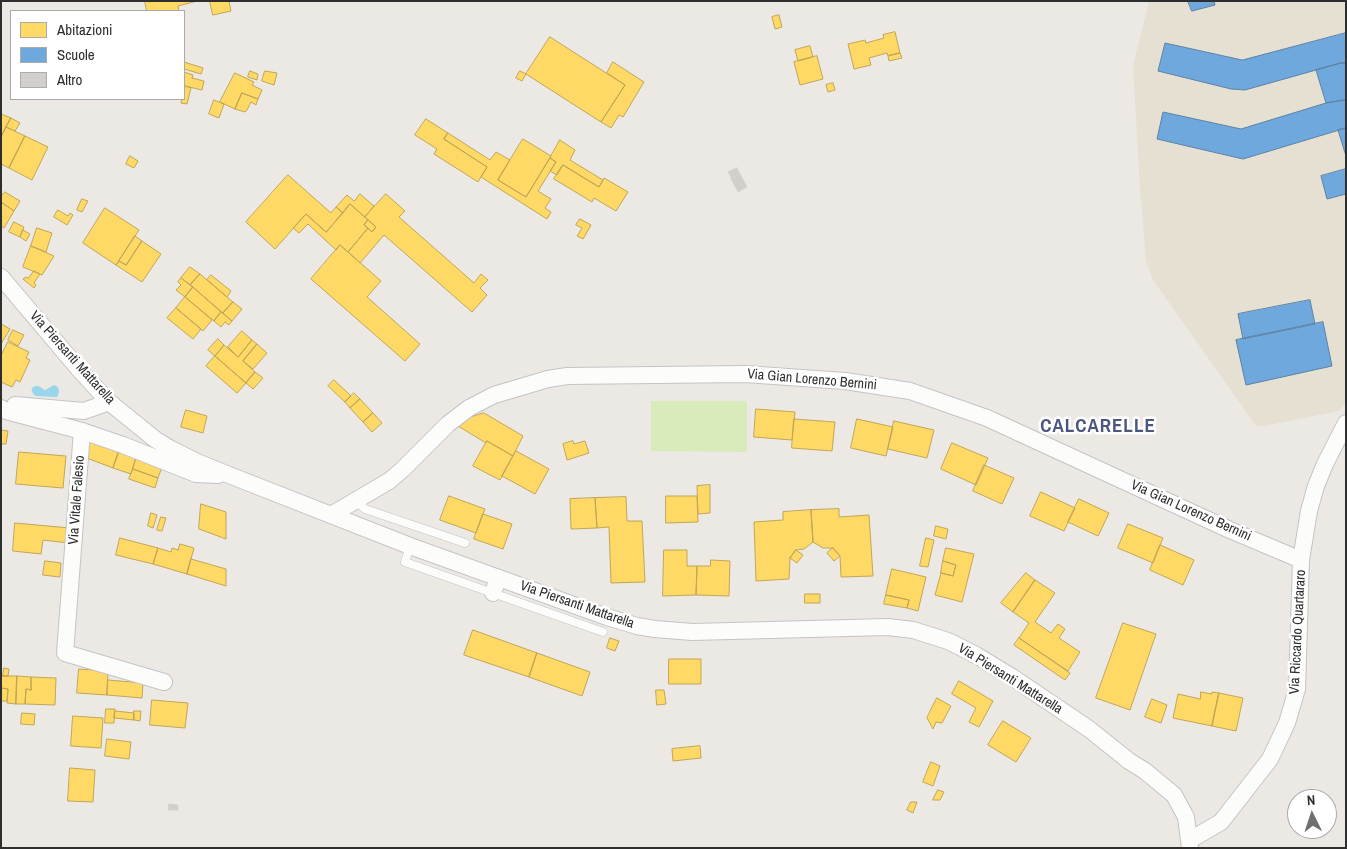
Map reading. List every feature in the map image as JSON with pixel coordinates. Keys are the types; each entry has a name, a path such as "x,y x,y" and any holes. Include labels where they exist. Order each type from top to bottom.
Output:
{"street":[{"name":"Via Piersanti Mattarella","path":"1,277 109,402 156,440 197,462 410,546 495,585 637,626 692,632 888,627 913,630 948,641 976,655 1060,709 1089,729 1129,762 1145,771 1164,786 1174,795 1186,817 1190,844"},
{"name":"Via Gian Lorenzo Bernini","path":"331,516 389,481 458,415 494,395 548,379 567,376 745,374 845,380 910,391 986,418 1230,530 1301,560"},
{"path":"1,406 84,410 109,402"},
{"path":"1,406 6,411 82,431 123,445 196,474 229,475"},
{"name":"Via Riccardo Quartararo","path":"1190,844 1221,822 1270,759 1287,724 1297,689 1301,560 1309,511 1325,464 1346,423"},
{"name":"Via Vitale Falesio","path":"82,431 65,653 164,682"}],"lane":[{"path":"356,501 365,508 465,543"},
{"path":"495,585 603,632"}],"shaded area":[{"path":"1149,1 1346,1 1346,402 1339,411 1256,426 1153,280 1146,261 1133,66"}],"green space":[{"path":"651,401 747,401 747,452 651,451"}],"water":[{"path":"54,385 59,390 57,397 36,396 33,394 32,388 35,386 45,390"}],"building: Abitazioni":[{"path":"145,1 197,1 178,6 179,10 147,10"},
{"path":"210,1 229,1 231,11 213,15"},
{"path":"779,15 782,27 775,29 772,17"},
{"path":"895,32 900,53 888,56 887,53 869,58 871,65 854,69 848,44 865,40 866,43 884,38 883,35"},
{"path":"550,37 625,85 601,122 526,74"},
{"path":"810,46 813,57 798,61 795,50"},
{"path":"900,53 902,58 889,61 888,56"},
{"path":"817,56 823,79 800,85 794,62"},
{"path":"185,62 203,68 201,74 185,69"},
{"path":"613,62 644,82 623,117 619,115 611,128 601,122 625,85 607,73"},
{"path":"250,71 258,74 257,80 248,77"},
{"path":"265,71 277,73 274,85 262,81"},
{"path":"520,71 526,74 522,81 516,78"},
{"path":"185,72 193,75 192,78 204,81 202,90 185,86"},
{"path":"235,73 254,82 252,85 262,90 258,99 242,93 235,109 220,102"},
{"path":"833,83 835,90 828,92 826,85"},
{"path":"185,86 191,88 187,104 181,103 182,100 185,100"},
{"path":"242,93 258,99 256,105 251,102 245,112 235,109"},
{"path":"214,100 224,104 219,118 209,114"},
{"path":"1,114 11,118 1,137"},
{"path":"11,118 20,123 15,131 6,127"},
{"path":"426,119 448,133 444,139 487,167 478,182 434,154 437,149 415,135"},
{"path":"6,127 25,136 9,168 1,164 1,137"},
{"path":"448,133 490,160 496,152 510,160 498,180 526,197 550,158 556,162 538,191 551,199 545,208 551,212 547,219 481,177 487,167 444,139"},
{"path":"25,136 48,147 32,180 9,168"},
{"path":"523,139 551,156 526,197 498,180"},
{"path":"560,140 575,150 570,160 603,180 599,187 563,165 557,175 550,171 556,162 550,158"},
{"path":"130,156 138,161 134,168 126,164"},
{"path":"563,165 599,187 604,178 628,192 616,211 594,198 592,202 554,179"},
{"path":"288,175 331,213 336,207 343,213 326,232 306,214 275,249 246,222"},
{"path":"5,192 20,201 14,211 1,202 1,197"},
{"path":"360,194 374,206 365,217 350,204 343,213 336,207 347,195 354,201"},
{"path":"386,194 405,211 399,217 474,283 481,274 488,280 480,288 487,295 472,312 384,235 360,263 348,252 368,228 372,232 376,227 365,217"},
{"path":"82,199 88,201 82,212 77,210"},
{"path":"1,202 14,211 4,228 1,226"},
{"path":"350,204 368,220 364,225 368,228 348,252 340,245 336,250 308,224 299,233 293,228 306,214 326,232"},
{"path":"105,208 139,230 116,265 83,243"},
{"path":"58,210 68,216 70,213 73,215 67,225 54,217"},
{"path":"580,219 591,225 583,239 577,236 582,228 576,225"},
{"path":"368,220 376,227 372,232 364,225"},
{"path":"14,222 24,227 20,237 9,232"},
{"path":"37,228 52,233 46,252 31,246"},
{"path":"23,230 30,234 26,241 20,237"},
{"path":"135,236 142,241 126,265 119,261"},
{"path":"142,241 161,254 142,282 116,265 119,261 126,265"},
{"path":"340,245 381,281 367,297 420,344 405,361 311,279"},
{"path":"31,246 54,256 42,275 23,267"},
{"path":"190,267 200,274 190,285 181,278"},
{"path":"34,271 40,274 34,283 36,285 34,288 23,279 28,278"},
{"path":"200,274 233,302 223,313 190,285"},
{"path":"211,275 231,291 227,297 207,280"},
{"path":"181,278 193,287 185,297 176,290 181,285 178,282"},
{"path":"193,287 221,312 214,321 185,297"},
{"path":"185,297 212,320 203,331 176,308"},
{"path":"233,302 242,309 232,321 223,313"},
{"path":"176,308 201,329 193,339 167,318"},
{"path":"221,312 232,321 229,325 225,322 221,327 214,321"},
{"path":"1,324 10,329 1,344"},
{"path":"13,330 24,335 18,346 8,340"},
{"path":"242,331 252,340 238,357 228,347"},
{"path":"218,339 224,345 215,356 208,350"},
{"path":"252,340 257,344 243,361 255,372 246,383 215,356 224,345 238,357"},
{"path":"8,342 29,352 26,358 30,360 20,382 16,380 12,387 1,382 1,356"},
{"path":"257,344 267,353 253,369 243,361"},
{"path":"215,356 246,383 237,393 206,366"},
{"path":"255,372 263,378 253,389 246,383"},
{"path":"334,380 351,396 345,402 328,386"},
{"path":"354,393 360,399 350,408 345,402"},
{"path":"360,399 373,413 363,422 350,408"},
{"path":"756,409 795,412 792,440 754,437"},
{"path":"186,410 207,416 203,433 181,427"},
{"path":"373,413 382,423 372,432 363,422"},
{"path":"484,413 523,436 513,456 487,441 486,443 458,426 471,417"},
{"path":"794,419 835,422 832,451 792,448"},
{"path":"857,419 893,427 886,456 851,448"},
{"path":"894,421 934,430 927,458 888,449"},
{"path":"1,430 8,431 6,444 1,444"},
{"path":"90,441 119,451 113,468 84,457"},
{"path":"487,441 513,456 500,480 473,466"},
{"path":"573,441 574,444 585,441 589,453 567,460 563,444"},
{"path":"952,443 988,458 976,485 941,469"},
{"path":"119,451 136,458 131,474 113,468"},
{"path":"516,451 549,469 535,494 502,476"},
{"path":"19,452 66,456 63,488 16,484"},
{"path":"136,458 162,467 158,478 133,469"},
{"path":"984,465 1014,478 1002,504 973,491"},
{"path":"133,469 158,478 155,488 129,479"},
{"path":"710,485 710,513 698,514 697,486"},
{"path":"1041,492 1075,508 1064,531 1030,516"},
{"path":"449,496 485,509 476,533 440,520"},
{"path":"666,496 697,496 698,522 666,523"},
{"path":"626,497 627,521 642,521 645,582 611,583 609,527 597,528 595,498"},
{"path":"595,498 597,528 571,529 570,499"},
{"path":"1079,499 1109,513 1098,536 1068,522"},
{"path":"201,504 226,512 226,539 199,529"},
{"path":"839,509 839,517 869,515 873,576 841,577 840,556 833,548 823,548 813,542 811,510"},
{"path":"811,510 813,542 804,549 796,550 790,558 789,579 756,581 754,522 783,520 783,512"},
{"path":"151,513 157,515 153,528 148,526"},
{"path":"483,514 512,524 503,549 474,539"},
{"path":"161,517 166,518 162,531 157,530"},
{"path":"15,523 70,528 69,543 43,540 41,554 13,551"},
{"path":"1128,524 1163,538 1153,563 1118,548"},
{"path":"936,526 948,529 946,539 934,536"},
{"path":"120,538 158,548 153,564 116,555"},
{"path":"926,538 934,540 928,567 920,566"},
{"path":"180,544 194,548 187,574 153,564 158,548 171,552 172,548 178,550"},
{"path":"1160,545 1194,560 1183,585 1150,570"},
{"path":"833,548 840,556 834,561 827,553"},
{"path":"946,548 974,554 962,602 935,595 941,573 953,576 956,565 943,561"},
{"path":"664,550 687,550 687,566 697,566 696,595 663,596"},
{"path":"796,550 803,555 797,563 790,558"},
{"path":"191,559 226,569 226,586 187,574"},
{"path":"711,560 730,561 729,596 696,595 697,566 710,566"},
{"path":"45,561 61,563 60,577 43,575"},
{"path":"943,561 956,565 953,576 941,573"},
{"path":"892,569 926,577 918,611 907,608 909,600 886,595"},
{"path":"1026,573 1035,580 1013,612 1001,603"},
{"path":"1035,580 1055,593 1035,622 1051,633 1058,624 1065,629 1059,638 1080,652 1068,671 1019,638 1029,623 1013,612"},
{"path":"805,594 820,594 820,603 805,603"},
{"path":"886,595 909,600 907,608 884,604"},
{"path":"1123,623 1156,634 1130,710 1096,698"},
{"path":"473,630 537,653 529,677 464,655"},
{"path":"610,638 619,641 615,651 607,648"},
{"path":"1019,638 1070,673 1065,680 1014,645"},
{"path":"537,653 590,672 582,696 529,677"},
{"path":"669,659 701,659 701,684 669,684"},
{"path":"4,668 9,669 8,676 3,676"},
{"path":"79,669 108,671 107,695 77,693"},
{"path":"1,676 17,676 16,704 7,703 8,689 1,688"},
{"path":"17,676 31,677 31,690 26,689 25,704 16,704"},
{"path":"31,677 56,678 55,705 25,704 26,689 31,690"},
{"path":"108,680 143,683 142,698 107,695"},
{"path":"959,681 993,701 979,727 969,722 976,708 952,694"},
{"path":"1,688 8,689 7,701 1,701"},
{"path":"656,690 664,690 666,704 657,705"},
{"path":"1201,692 1219,693 1212,726 1173,718 1178,694 1200,699"},
{"path":"1219,693 1243,698 1236,731 1212,726"},
{"path":"937,698 951,706 942,723 936,722 933,729 927,718"},
{"path":"1152,699 1167,705 1161,723 1145,717"},
{"path":"152,700 188,703 185,728 150,725"},
{"path":"106,709 115,709 114,723 105,723"},
{"path":"115,711 134,713 134,720 114,718"},
{"path":"134,711 141,711 140,721 134,720"},
{"path":"22,713 35,714 34,725 21,724"},
{"path":"73,716 103,718 101,748 71,746"},
{"path":"1003,721 1031,738 1016,762 988,745"},
{"path":"107,739 131,742 129,759 105,756"},
{"path":"700,746 701,758 673,761 672,749"},
{"path":"931,762 940,766 933,786 923,782"},
{"path":"70,768 95,770 93,802 68,801"},
{"path":"938,790 944,792 940,800 933,800"},
{"path":"911,802 917,802 913,813 907,810"}],"building: Scuole":[{"path":"1188,1 1214,1 1215,5 1192,11"},
{"path":"1346,33 1346,63 1245,90 1231,89 1158,71 1165,43 1242,60"},
{"path":"1346,63 1346,100 1326,103 1316,70"},
{"path":"1346,100 1346,128 1243,159 1157,139 1163,112 1241,129 1326,103"},
{"path":"1346,128 1346,156 1338,130"},
{"path":"1346,169 1346,194 1327,199 1321,176"},
{"path":"1310,300 1315,324 1243,339 1238,314"},
{"path":"1323,322 1332,366 1246,385 1236,340"}],"building: Altro":[{"path":"737,168 740,174 732,179 728,172"},
{"path":"740,174 747,187 738,192 731,179"},
{"path":"169,804 178,805 178,810 169,810"}],"district":[{"name":"CALCARELLE","path":"1098,427"}]}
